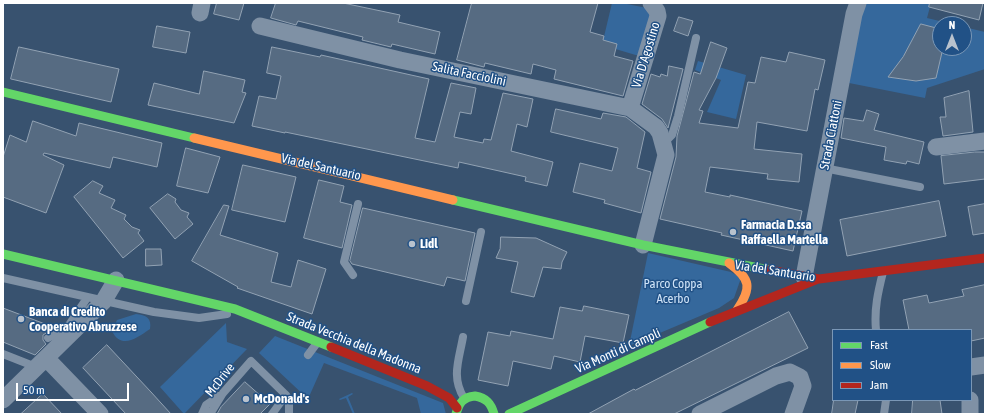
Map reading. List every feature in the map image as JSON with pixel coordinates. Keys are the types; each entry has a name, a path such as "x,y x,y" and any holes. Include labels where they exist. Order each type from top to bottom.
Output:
{"street":[{"name":"Via D'Agostino","path":"630,108 658,16 657,11 651,3"},
{"name":"Strada Ciattoni","path":"808,278 824,168 854,14 858,3"},
{"name":"Salita Facciolini","path":"260,26 400,60 630,108 656,127 664,143 666,155 639,247"},
{"name":"Via del Santuario","path":"3,92 639,247 808,278 883,271 985,258"},
{"path":"936,147 985,141"},
{"name":"Strada Vecchia della Madonna","path":"3,254 235,309 434,389 449,398 457,411"},
{"path":"729,263 744,274 748,284 748,293 737,310"},
{"name":"Via Monti di Campli","path":"508,414 808,278"},
{"path":"3,400 41,363 95,300 116,280"},
{"path":"41,363 100,414"},
{"path":"972,367 985,365"},
{"path":"700,414 776,376 790,372 800,377 803,386 793,414"},
{"path":"457,411 464,398 470,396 481,396 490,403 494,414"},
{"path":"970,401 970,414"}],"lane":[{"path":"664,143 672,135 678,116 696,38"},
{"path":"824,168 920,188"},
{"path":"353,276 344,262 358,204"},
{"path":"466,301 482,232"},
{"path":"876,329 874,312 883,271"},
{"path":"3,278 95,300 154,312 199,318 228,314 235,309"},
{"path":"48,338 67,328 95,300"},
{"path":"463,337 456,374 459,388 464,398"},
{"path":"308,355 312,347 317,342"},
{"path":"3,354 41,363"},
{"name":"McDrive","path":"208,414 212,411 223,393 251,361 286,395"},
{"path":"202,414 206,405 223,393"},
{"path":"272,414 286,395 290,404 289,414"},
{"path":"884,414 886,401"}],"green space":[{"path":"612,3 622,3 647,8 651,15 639,56 602,45"},
{"path":"862,3 931,3 927,18 932,19 932,56 972,56 972,29 985,32 985,69 927,88 925,98 844,82"},
{"path":"698,61 746,75 736,119 707,112 721,80 695,70"},
{"name":"Parco Coppa Acerbo","path":"648,253 731,272 741,278 734,298 719,308 629,346"},
{"path":"136,314 143,315 148,318 150,322 150,329 135,339 125,341 120,340 112,331 117,320"},
{"path":"226,323 227,342 247,349 184,414 160,387"},
{"path":"275,336 443,403 446,414 421,414 417,398 324,363 308,399 259,353"},
{"path":"352,393 353,394 348,397 355,414 353,414 346,398 339,399"}],"building":[{"path":"217,3 244,3 239,20 214,14"},
{"path":"276,3 343,3 400,15 398,22 440,32 435,54 392,44 391,47 362,40 363,37 298,21 296,25 271,18"},
{"path":"472,3 598,3 590,32 604,36 603,40 617,44 614,56 633,61 623,96 554,79 556,70 533,64 531,74 485,63 484,67 457,60"},
{"path":"930,3 983,3 979,20 972,18 972,16 964,16 929,7"},
{"path":"679,17 693,21 688,36 674,31"},
{"path":"921,24 932,27 932,56 941,56 936,78 916,81 888,77 903,57"},
{"path":"157,26 190,32 186,53 153,47"},
{"path":"711,42 727,48 716,78 699,110 703,111 699,123 738,128 748,82 755,83 761,57 786,62 789,52 825,60 818,90 815,89 807,131 757,122 754,149 802,154 799,182 767,179 768,174 710,167 705,192 730,197 730,195 802,211 793,251 721,235 722,233 660,219 676,157 677,136 694,72 700,74"},
{"path":"19,47 119,69 111,102 11,79"},
{"path":"272,47 320,57 321,55 429,79 415,138 435,142 451,83 476,88 471,114 460,112 454,137 483,143 484,139 491,140 503,93 533,99 527,127 517,124 511,151 553,162 547,186 525,181 526,177 459,162 458,168 252,126 259,96 276,99 281,76 267,73"},
{"path":"669,66 683,69 668,128 662,119 642,104 651,74 660,77 661,74 667,76"},
{"path":"204,71 245,80 242,92 246,93 234,123 148,105 154,83 199,94"},
{"path":"969,91 973,132 943,136 940,117 946,117 944,98"},
{"path":"556,109 601,119 603,113 626,117 645,132 637,168 651,172 641,213 604,203 605,200 573,192 580,163 612,171 618,148 551,132"},
{"path":"867,110 879,114 874,130 924,142 919,164 907,161 906,164 884,160 886,147 841,138 844,118 863,121"},
{"path":"33,121 76,136 79,123 162,143 157,167 113,157 110,168 44,153 43,155 64,165 46,213 3,197 3,157 10,135 26,142"},
{"path":"186,148 220,157 208,193 177,186"},
{"path":"985,152 985,179 944,184 941,156"},
{"path":"243,165 296,177 285,222 232,210"},
{"path":"319,180 344,186 340,202 352,205 342,248 304,238"},
{"path":"93,181 103,186 99,193 115,200 111,208 126,215 124,219 132,227 140,230 138,233 144,241 123,258 74,197"},
{"path":"168,194 176,199 175,202 181,210 189,213 187,217 193,224 175,239 150,208"},
{"path":"939,201 946,236 847,256 840,220"},
{"path":"985,204 985,233 973,235 968,207"},
{"path":"224,205 229,206 220,235 278,253 271,282 291,287 298,260 326,269 312,314 237,288 238,287 192,261"},
{"name":"Lidl","path":"363,208 475,233 465,281 447,277 444,286 352,264 350,261"},
{"path":"501,237 536,238 567,252 562,262 561,269 543,267 534,297 511,292 518,262 496,258 500,249"},
{"path":"146,249 161,249 162,265 146,266"},
{"path":"985,285 985,338 972,341 972,329 909,329 903,300 927,295 929,303 964,296 962,290"},
{"path":"584,306 629,315 623,343 585,336 580,362 554,356 551,369 513,361 508,386 478,380 488,332 510,336 511,331 553,339 560,307 582,311"},
{"path":"3,308 53,327 43,335 43,340 46,344 35,355 3,342"},
{"path":"789,312 808,348 674,414 588,414 634,389 635,390"},
{"path":"107,345 171,414 126,414 83,368"},
{"name":"McDonald's","path":"245,382 270,404 260,414 217,414 221,407"},
{"path":"43,394 62,414 21,414"},
{"path":"834,401 858,401 855,414 832,414"},
{"path":"913,401 940,401 942,414 912,414"}],"traffic: fast":[{"path":"3,92 194,138"},
{"path":"453,200 643,245 769,270"},
{"path":"3,254 235,309 331,347"},
{"path":"509,414 710,322"},
{"path":"456,414 462,401 475,396 488,402 494,414"}],"traffic: slow":[{"path":"194,138 453,200"},
{"path":"729,263 742,274 747,284 745,296 737,310"}],"traffic: jam":[{"path":"769,270 819,279 985,258"},
{"path":"710,322 818,279"},
{"path":"331,347 427,386 449,398 457,408"}],"place":[{"name":"Farmacia D.ssa Raffaella Martella","path":"733,232"},
{"name":"Lidl","path":"412,244"},
{"name":"Banca di Credito Cooperativo Abruzzese","path":"21,319"},
{"name":"McDonald's","path":"246,399"}]}
